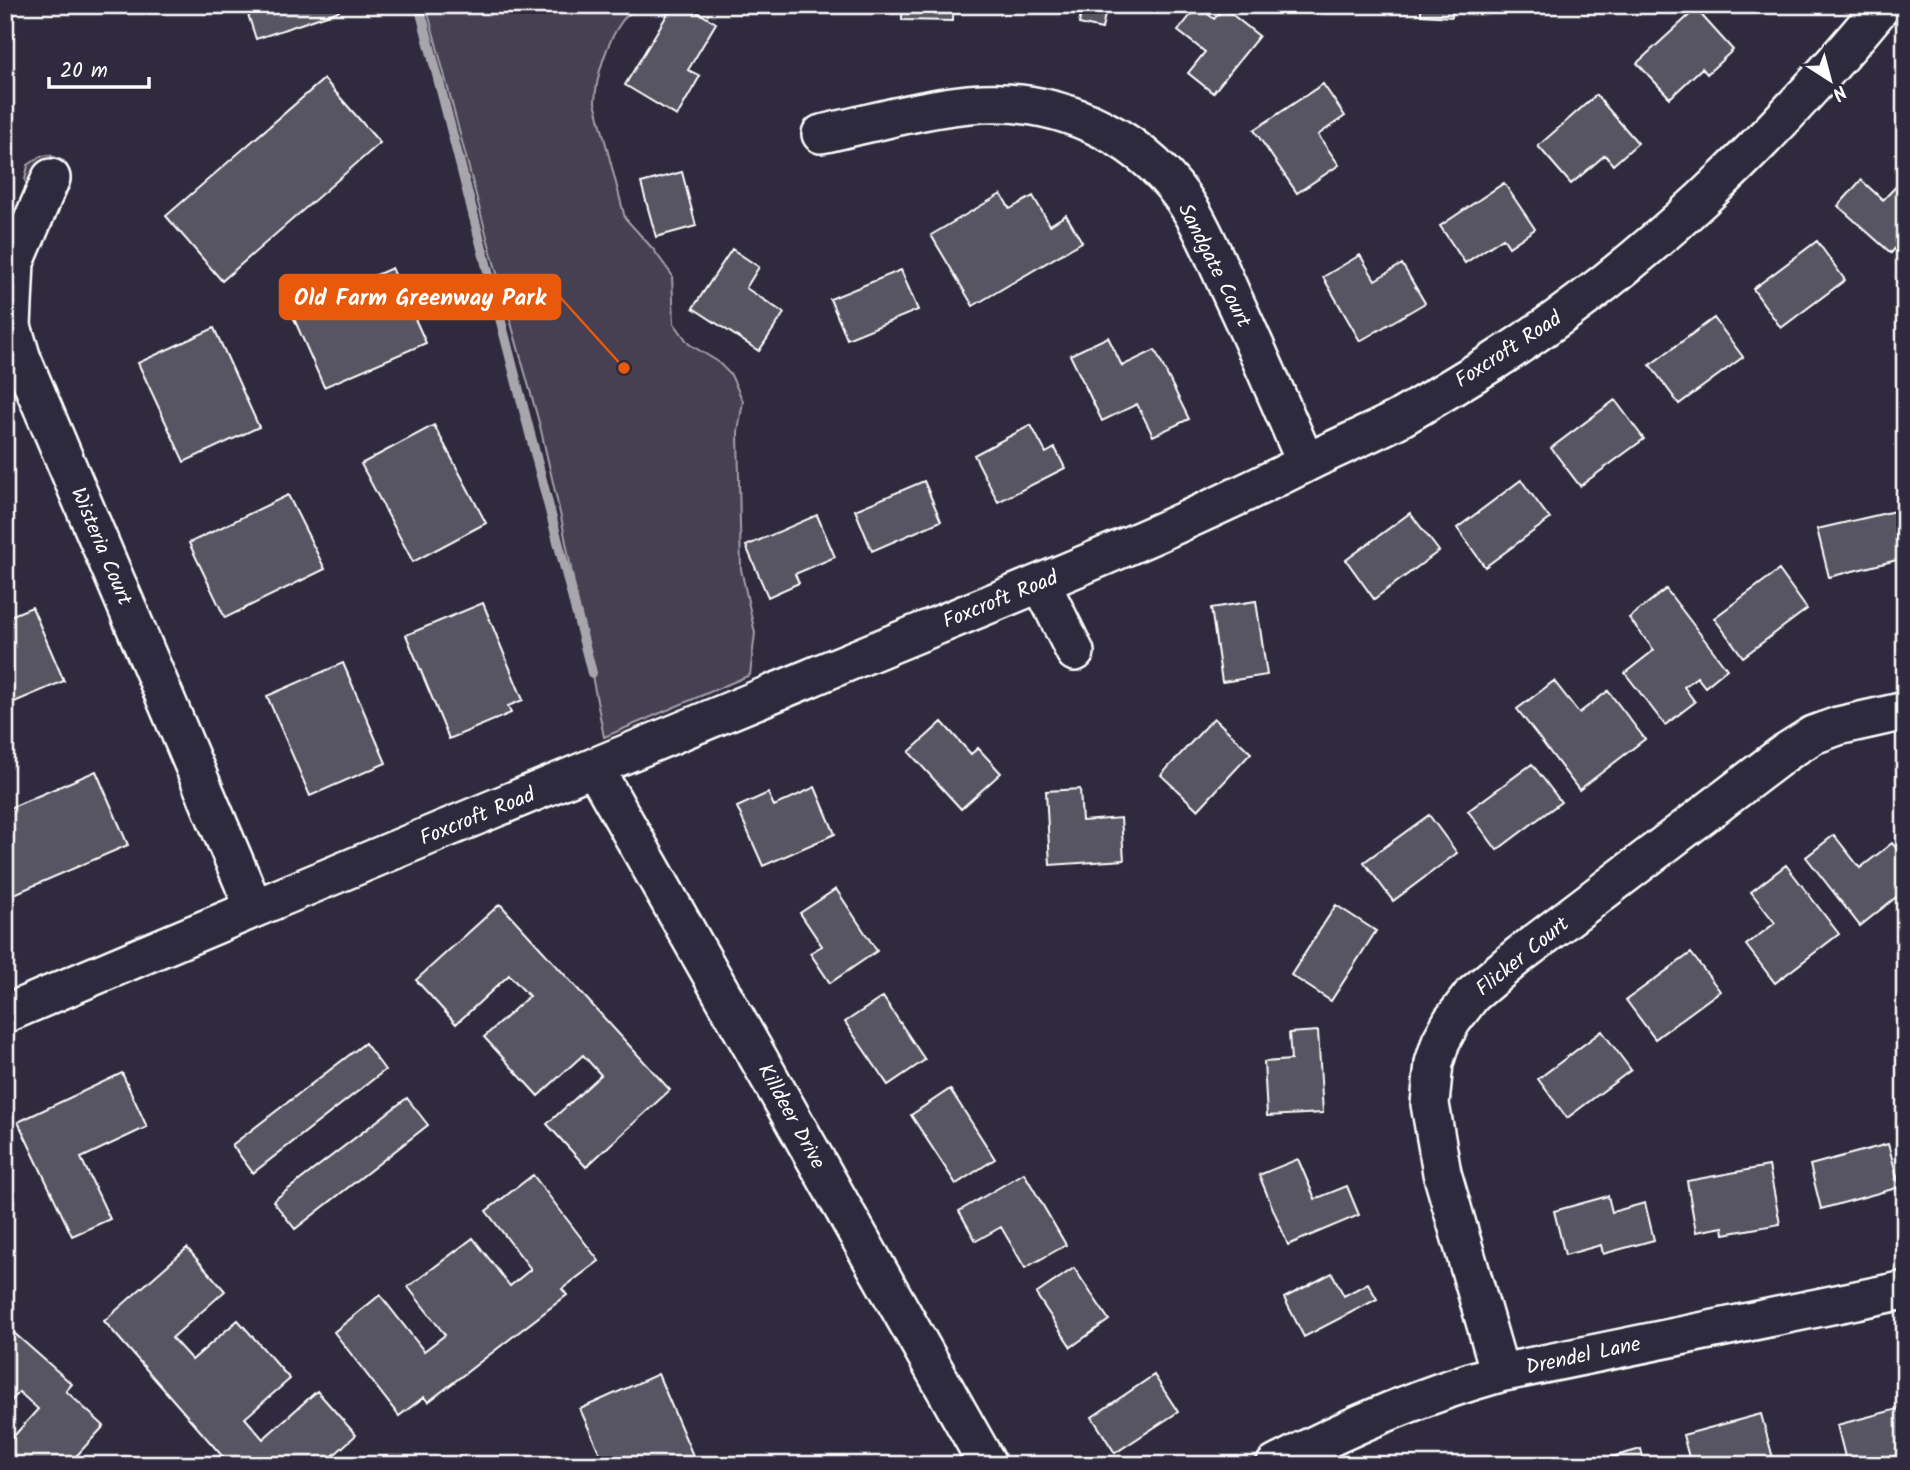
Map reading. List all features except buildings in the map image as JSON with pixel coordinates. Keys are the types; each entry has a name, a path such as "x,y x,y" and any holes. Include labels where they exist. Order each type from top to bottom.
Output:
{"street":[{"name":"Foxcroft Road","path":"5,1014 254,908 1041,583 1236,498 1398,419 1496,360 1593,292 1673,228 1736,169 1805,97 1883,5"},
{"name":"Sandgate Court","path":"821,134 926,111 983,103 1034,106 1067,113 1086,120 1129,144 1160,172 1192,213 1254,343 1306,463"},
{"name":"Wisteria Court","path":"51,178 15,262 12,326 22,359 254,908"},
{"path":"1041,583 1075,652"},
{"name":"Flicker Court","path":"1500,1373 1442,1173 1430,1104 1434,1063 1441,1041 1452,1021 1472,995 1518,956 1786,752 1813,735 1838,726 1905,711"},
{"name":"Killdeer Drive","path":"594,767 988,1465"},
{"name":"Drendel Lane","path":"1275,1465 1342,1431 1455,1386 1500,1373 1905,1290"}],"shaded area":[{"path":"426,5 639,5 622,21 607,49 600,70 595,102 625,218 672,275 674,323 689,344 717,361 731,375 743,401 738,432 741,569 755,633 750,675 604,737 562,522 540,426"},
{"path":"49,155 64,161 71,177 67,192 58,200 30,194 25,180 28,165 41,156"}],"waterway":[{"path":"419,5 592,673"}],"place":[{"name":"Old Farm Greenway Park","path":"624,368"}]}
